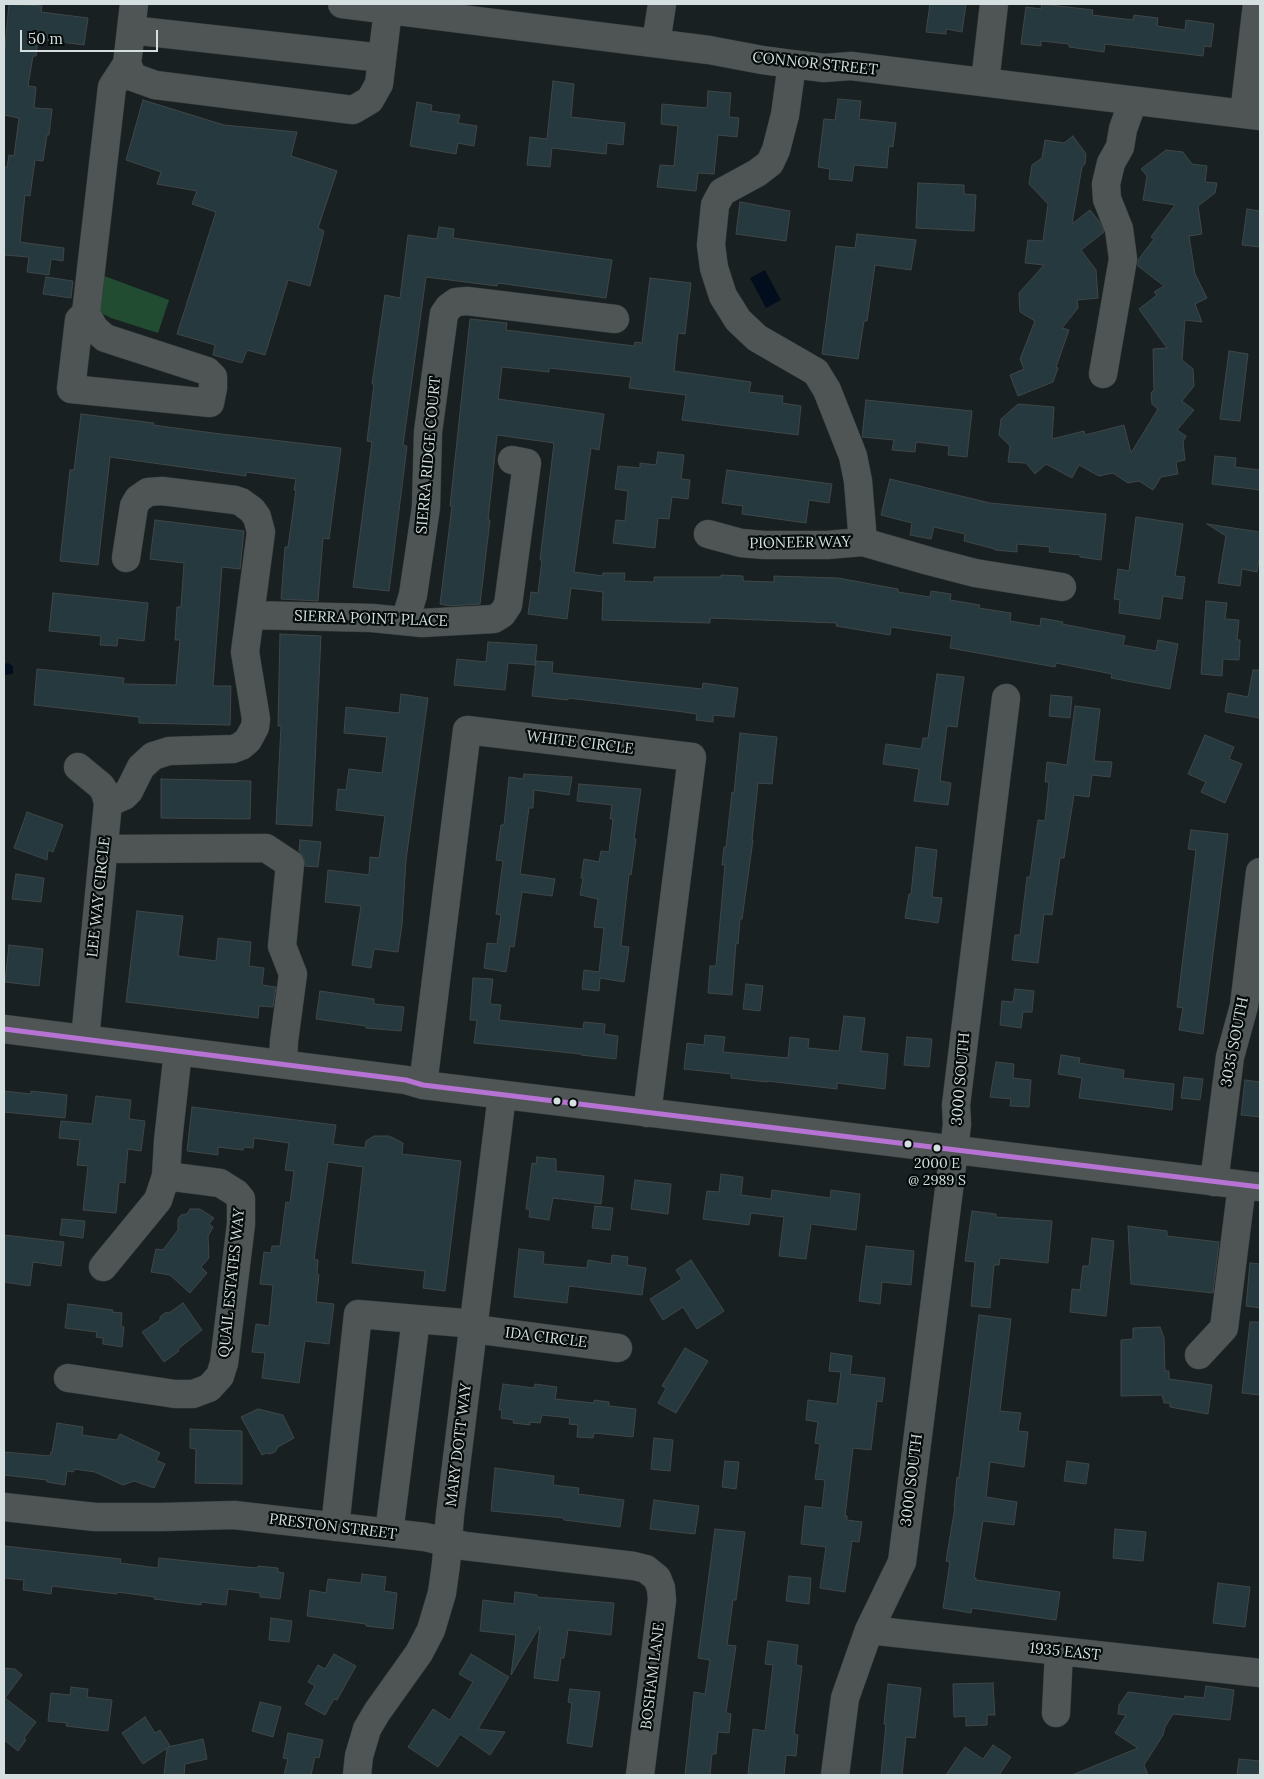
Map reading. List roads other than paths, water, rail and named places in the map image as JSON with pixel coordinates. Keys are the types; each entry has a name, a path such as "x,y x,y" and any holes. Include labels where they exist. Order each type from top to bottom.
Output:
{"street":[{"name":"CONNOR STREET","path":"342,4 709,50 762,60 824,68 850,66 1252,114"},
{"path":"656,43 662,4"},
{"path":"985,82 994,4"},
{"path":"1252,114 1257,4"},
{"path":"127,64 133,78 156,85 353,110 370,100 378,84 388,10"},
{"path":"86,314 79,320 72,389 210,403 213,377 207,371 105,338 94,328 86,314 112,87 127,64 132,17 382,58"},
{"path":"792,64 785,115 776,150 770,163 757,174 722,192 715,205 711,246 723,296 738,320 757,338 816,372 827,390 853,456 858,481 862,542 976,572 1062,587"},
{"path":"1103,374 1123,259 1119,229 1107,199 1106,191 1111,162 1120,147 1123,129 1121,99"},
{"name":"SIERRA RIDGE COURT","path":"405,621 413,595 426,508 428,432 444,314 449,306 456,302 468,301 615,320"},
{"name":"SIERRA POINT PLACE","path":"250,615 372,618 422,623 494,619 502,614 508,605 527,463 512,460"},
{"path":"78,767 101,786 108,803 124,796 129,791 142,767 153,756 169,751 233,749 241,746 248,740 255,726 256,718 245,652 261,532 257,516 241,502 162,491 148,492 138,499 134,506 126,558"},
{"name":"PIONEER WAY","path":"708,534 741,543 764,545 827,545 862,542"},
{"name":"3000 SOUTH","path":"835,1775 845,1698 869,1630 902,1562 954,1150 957,1124 956,1105 1006,698"},
{"name":"WHITE CIRCLE","path":"422,1085 467,730 684,756 692,757 647,1112"},
{"name":"LEE WAY CIRCLE","path":"85,1039 108,803"},
{"path":"104,849 266,848 290,864 282,946 293,974 284,1041 283,1064"},
{"name":"3035 SOUTH","path":"1214,1182 1230,1057 1244,1006 1260,872"},
{"path":"4,1029 406,1080 422,1085 1251,1186 1224,1328 1199,1355"},
{"path":"103,1267 158,1200 166,1176 178,1051"},
{"name":"MARY DOTT WAY","path":"356,1775 359,1756 367,1729 377,1712 420,1653 432,1630 442,1593 502,1095"},
{"name":"QUAIL ESTATES WAY","path":"68,1378 175,1394 193,1394 209,1388 220,1376 224,1363 241,1224 241,1199 236,1193 220,1184 166,1176"},
{"name":"IDA CIRCLE","path":"335,1527 358,1314 474,1326 618,1348"},
{"path":"389,1534 416,1320"},
{"name":"PRESTON STREET","path":"4,1506 96,1517 162,1518 234,1515 425,1537 465,1546 634,1566 646,1569 657,1578"},
{"name":"BOSHAM LANE","path":"640,1775 662,1600 661,1588 657,1578"},
{"name":"1935 EAST","path":"869,1630 1260,1673"},
{"path":"1056,1713 1059,1651"}],"water":[{"path":"765,270 781,300 766,308 750,278"},
{"path":"8,663 13,666 13,674 4,675 4,664"}],"place":[{"name":"2000 E @ 2989 S","path":"937,1148"}]}
